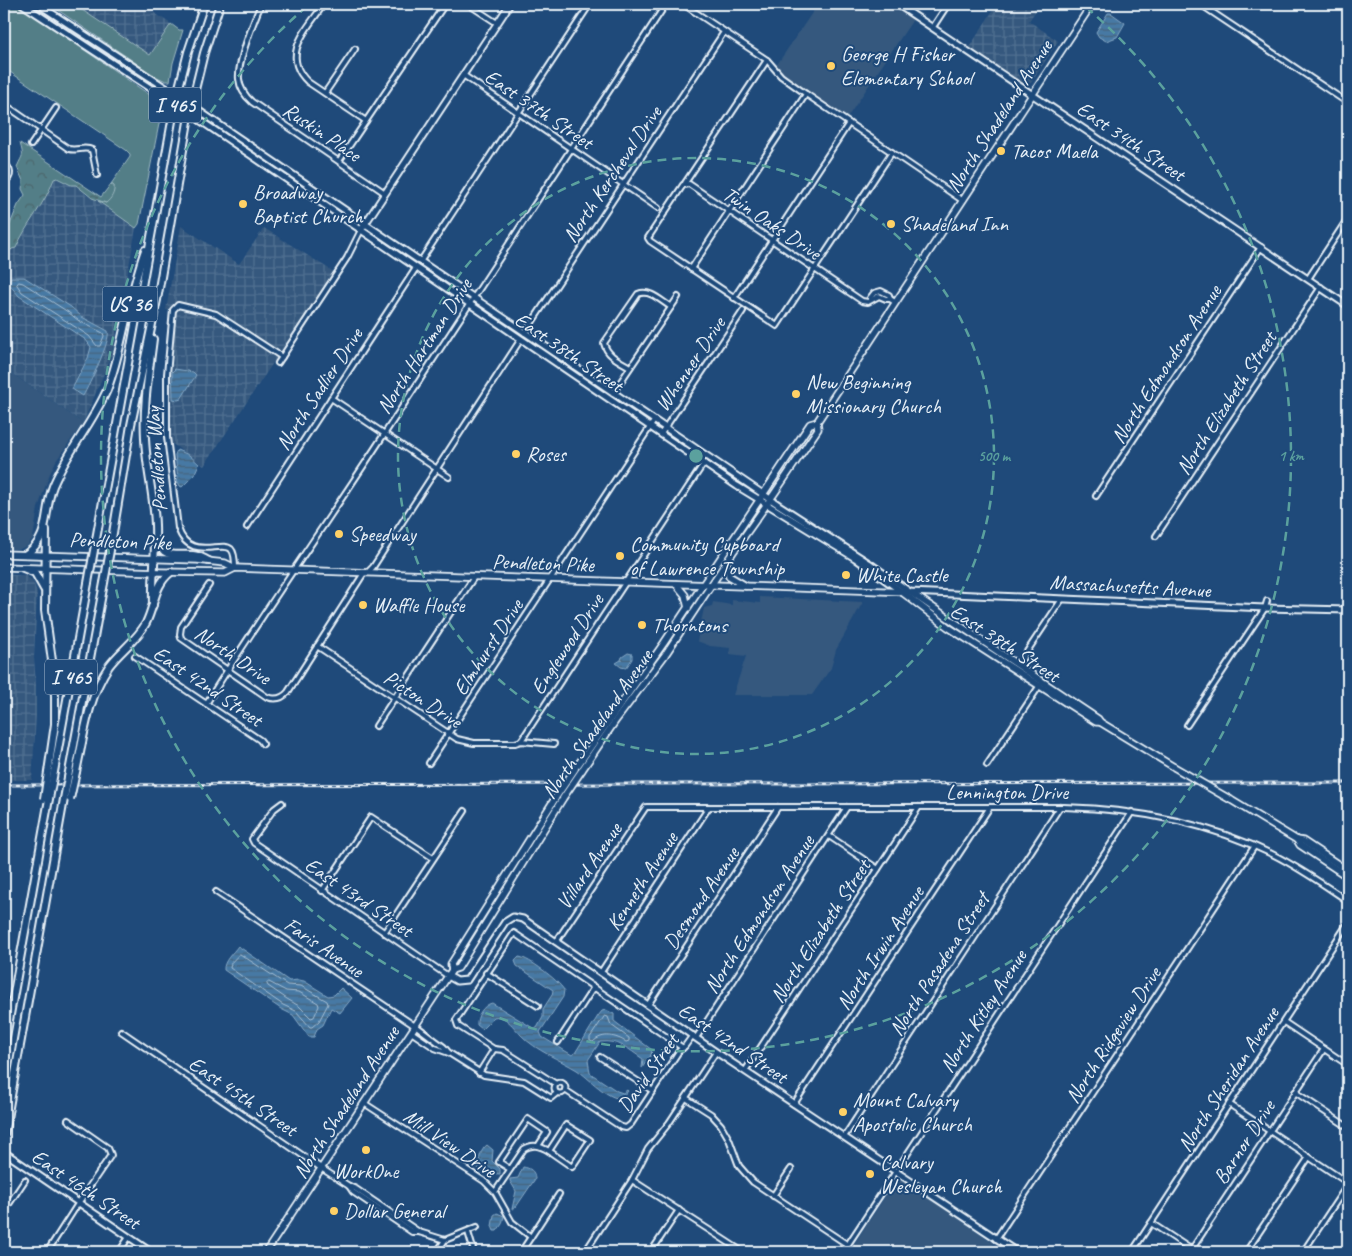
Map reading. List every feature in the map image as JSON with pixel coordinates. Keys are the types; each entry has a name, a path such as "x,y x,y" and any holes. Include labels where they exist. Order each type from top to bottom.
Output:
{"highway":[{"name":"I 465","path":"4,1048 38,859 51,772 88,583 177,93 191,41 204,4"},
{"name":"I 465","path":"4,1135 60,830 73,772 131,426 157,300 190,110 204,53 220,4"},
{"name":"US 36","path":"26,554 34,550 41,540 48,500 57,478 97,410 112,377 154,217"},
{"name":"US 36","path":"153,572 154,506 145,448 144,425 146,389 157,300"},
{"path":"46,519 46,619 54,674 55,697 51,772"},
{"path":"155,532 158,544 164,552 172,555 198,555 209,561"},
{"path":"23,568 35,573 45,591"},
{"path":"153,572 153,605"},
{"path":"73,772 96,691 111,664 143,628 153,605 159,584 171,572"}],"main road":[{"name":"East 38th Street","path":"22,4 72,35 759,500 769,502 869,563 1018,666 1089,712 1100,722 1303,842 1348,871"},
{"name":"East 38th Street","path":"38,4 166,88 763,494 769,502 855,558 948,626 1096,722 1100,722"},
{"path":"361,230 510,4"},
{"name":"East 34th Street","path":"897,4 1348,306"},
{"name":"North Shadeland Avenue","path":"266,1252 452,970 458,968 560,798 810,424 816,422 893,300 1092,4"},
{"name":"North Shadeland Avenue","path":"579,770 660,662 769,502 818,429 816,422"},
{"name":"Pendleton Pike","path":"4,554 209,561 225,563 235,568 910,592"},
{"path":"726,563 726,570 730,578 748,587"},
{"name":"Pendleton Pike","path":"4,567 225,573 235,568"},
{"path":"676,584 685,595 688,608"},
{"name":"Massachusetts Avenue","path":"910,592 1348,610"},
{"name":"East 38th Street","path":"1297,840 1300,846 1348,877"},
{"name":"East 42nd Street","path":"448,976 458,981 467,980 505,922 513,917 523,919 716,1052 1017,1252"},
{"name":"East 46th Street","path":"4,1152 151,1252"}],"street":[{"name":"Ruskin Place","path":"261,4 239,68 239,80 244,93 252,102 385,193"},
{"path":"324,4 298,43 296,64 304,77 366,121"},
{"path":"339,161 445,4"},
{"path":"468,4 497,23"},
{"path":"420,262 590,4"},
{"name":"North Hartman Drive","path":"206,704 666,4"},
{"path":"683,4 767,60 781,76 806,94 962,200"},
{"path":"933,28 948,4"},
{"path":"1200,4 1348,103"},
{"name":"North Kercheval Drive","path":"525,333 724,32"},
{"path":"325,93 355,49"},
{"path":"767,60 666,210 648,238 650,240 777,326 892,152"},
{"name":"East 37th Street","path":"463,75 623,184"},
{"path":"691,269 806,94"},
{"path":"4,104 71,150 91,149 97,175"},
{"path":"31,145 56,108"},
{"path":"734,298 849,123"},
{"path":"4,163 10,172 8,178 4,181"},
{"path":"623,184 658,208"},
{"name":"Twin Oaks Drive","path":"685,184 689,184 862,302 867,302 873,294 881,291 889,295 893,300"},
{"path":"1308,279 1348,218"},
{"path":"278,363 347,258 361,230"},
{"name":"North Edmondson Avenue","path":"1096,496 1261,247"},
{"name":"North Sadlier Drive","path":"247,528 416,268"},
{"name":"North Elizabeth Street","path":"1156,536 1321,287"},
{"path":"630,367 610,354 604,343 638,294 648,292 671,307"},
{"path":"613,393 678,296"},
{"name":"Pendleton Way","path":"235,568 231,549 226,547 203,548 192,545 181,536 177,525 167,437 166,376 172,312 176,306 216,314 282,357"},
{"name":"Whenner Drive","path":"661,434 743,311"},
{"path":"316,646 365,573 373,567 521,339"},
{"path":"331,398 449,477"},
{"name":"Elmhurst Drive","path":"429,763 654,421"},
{"name":"Englewood Drive","path":"521,741 704,463"},
{"path":"376,726 474,577"},
{"name":"North Drive","path":"209,585 181,626 180,634 183,640 267,697 279,698 286,693 316,646"},
{"path":"1018,666 1062,598"},
{"path":"1187,725 1265,608 1268,600"},
{"name":"Picton Drive","path":"316,646 461,740 474,743 515,743 521,741 554,744"},
{"name":"East 42nd Street","path":"135,656 260,740 263,744"},
{"path":"987,765 1040,685"},
{"name":"East 43rd Street","path":"282,803 274,810 252,839 254,843 448,976"},
{"name":"Lennington Drive","path":"646,807 1060,807 1132,812 1195,826 1254,847 1299,869 1348,901"},
{"name":"Villard Avenue","path":"556,942 646,807"},
{"name":"Kenneth Avenue","path":"601,972 709,807"},
{"name":"Desmond Avenue","path":"648,1004 778,807"},
{"name":"North Edmondson Avenue","path":"695,1037 847,807"},
{"name":"North Elizabeth Street","path":"745,1071 919,807"},
{"name":"North Irwin Avenue","path":"794,1104 990,807"},
{"name":"North Pasadena Street","path":"844,1137 1060,807"},
{"path":"384,933 465,811"},
{"name":"North Kitley Avenue","path":"844,1252 1132,812"},
{"path":"322,891 372,817 433,858"},
{"path":"828,836 878,869"},
{"name":"North Ridgeview Drive","path":"996,1239 1254,847"},
{"name":"Faris Avenue","path":"216,892 415,1026 444,1047 449,1053"},
{"name":"North Sheridan Avenue","path":"1132,1252 1348,923"},
{"name":"East 42nd Street","path":"486,973 514,933 683,1048"},
{"path":"538,1006 486,973 457,1017 456,1022 458,1026 494,1049 503,1050 556,1084 563,1084 565,1090 562,1093 557,1093 554,1088 556,1084"},
{"path":"558,1042 594,987"},
{"path":"1284,1022 1348,1065"},
{"name":"East 45th Street","path":"121,1031 349,1186 353,1192 402,1226 412,1232 419,1232 445,1240"},
{"name":"Faris Avenue","path":"411,1032 435,1048 449,1053 479,1072 492,1077 524,1081 551,1098 557,1093"},
{"name":"David Street","path":"565,1090 621,1127 627,1128 631,1125 683,1048 695,1037"},
{"name":"Barnor Drive","path":"1192,1251 1324,1048"},
{"path":"479,1072 494,1049"},
{"path":"585,1252 632,1180 648,1149 669,1123 716,1052"},
{"path":"600,1057 653,1091"},
{"path":"1295,1092 1348,1127"},
{"path":"686,1098 718,1120 727,1134 735,1159 752,1182 848,1245"},
{"name":"Mill View Drive","path":"364,1103 484,1181 495,1192 512,1222 531,1237"},
{"path":"1230,1104 1348,1184 1303,1252"},
{"path":"510,1169 499,1162 528,1119 547,1132 538,1146"},
{"path":"47,1252 111,1154 108,1148 68,1120"},
{"path":"495,1192 524,1149 538,1146 549,1151 572,1167 590,1140 566,1125 549,1151"},
{"path":"1246,1252 1309,1157"},
{"path":"773,1196 791,1169"},
{"path":"4,1218 7,1207 25,1180"},
{"path":"632,1180 743,1252"},
{"path":"521,1252 559,1194"},
{"path":"651,1252 679,1210"},
{"path":"1151,1223 1192,1251"},
{"path":"437,1252 445,1240 477,1228"},
{"path":"468,1232 474,1252"},
{"path":"119,1252 129,1237"}],"shaded area":[{"path":"73,4 141,4 171,24 150,56"},
{"path":"818,4 892,4 914,18 847,118 790,79 776,66"},
{"path":"997,4 1040,4 1029,21 1058,41 1031,83 1024,85 969,48"},
{"path":"57,178 71,185 76,185 86,195 98,201 136,228 112,355 83,423 4,368 4,254 6,255 16,248 54,179"},
{"path":"181,226 239,264 264,228 334,272 204,466 171,443 170,373 175,311 166,310"},
{"path":"4,368 83,423 56,461 38,508 33,538 28,545 20,549 4,549"},
{"path":"4,574 26,576 33,581 37,592 34,658 36,717 32,780 4,780"},
{"path":"760,597 863,602 836,650 831,668 812,695 733,695 746,656 729,654 730,648 710,646 697,641 704,608 712,606 713,602 732,605 732,600 760,603"},
{"path":"898,1177 994,1243 988,1252 849,1252"}],"green space":[{"path":"7,4 15,4 32,14 163,104 139,224 136,228 98,201 106,203 113,192 114,186 111,184 130,157 130,154 4,68 4,10"},
{"path":"49,4 63,6 65,4 73,4 150,55 171,24 179,30 183,30 173,63 170,81 155,76"},
{"path":"20,143 101,197 111,184 114,186 114,191 106,203 92,198 76,185 71,185 57,178 54,179 46,197 16,248 6,255 4,254 4,235 18,205 25,195 22,189 23,181 17,167 22,155"}],"water":[{"path":"1108,13 1111,13 1125,23 1117,37 1106,41 1099,37 1096,32"},
{"path":"11,277 24,277 71,307 82,317 108,331 103,353 83,396 72,389 88,358 91,347 86,340 19,296 8,283"},
{"path":"175,369 193,372 196,375 181,399 178,400 173,399 172,372"},
{"path":"177,450 189,455 199,464 194,475 182,487 177,480 175,455"},
{"path":"628,653 632,654 632,659 626,668 621,667 616,663"},
{"path":"238,946 289,981 304,981 328,996 334,995 341,988 352,998 340,1013 331,1008 323,1025 317,1029 314,1037 309,1037 293,1015 281,1009 224,970 227,960"},
{"path":"519,957 524,958 543,970 564,990 563,997 540,1032 542,1037 572,1055 598,1016 602,1011 606,1010 614,1014 614,1021 652,1050 651,1055 642,1068 643,1059 613,1042 600,1042 588,1060 590,1073 617,1091 623,1093 628,1091 622,1098 611,1096 577,1070 534,1046 509,1022 502,1018 494,1017 482,1029 477,1025 481,1012 492,1003 533,1028 537,1028 543,1017 543,1009 553,990 517,966 515,961"},
{"path":"487,1145 493,1150 492,1161 500,1169 500,1174 484,1173 478,1168 481,1152"},
{"path":"523,1167 532,1170 535,1179 516,1207 512,1209 516,1191 510,1179 518,1178"},
{"path":"497,1213 504,1216 502,1224 497,1231 494,1231 492,1226 494,1215"}],"railway":[{"path":"4,785 1348,783"}],"place":[{"name":"George H Fisher Elementary School","path":"831,66"},
{"name":"Tacos Maela","path":"1001,151"},
{"name":"Broadway Baptist Church","path":"243,204"},
{"name":"Shadeland Inn","path":"891,224"},
{"name":"New Beginning Missionary Church","path":"796,394"},
{"name":"Roses","path":"516,454"},
{"name":"Speedway","path":"339,534"},
{"name":"Community Cupboard of Lawrence Township","path":"620,556"},
{"name":"White Castle","path":"846,575"},
{"name":"Waffle House","path":"363,605"},
{"name":"Thorntons","path":"642,625"},
{"name":"Mount Calvary Apostolic Church","path":"843,1112"},
{"name":"WorkOne","path":"366,1150"},
{"name":"Calvary Wesleyan Church","path":"870,1174"},
{"name":"Dollar General","path":"334,1211"}]}
